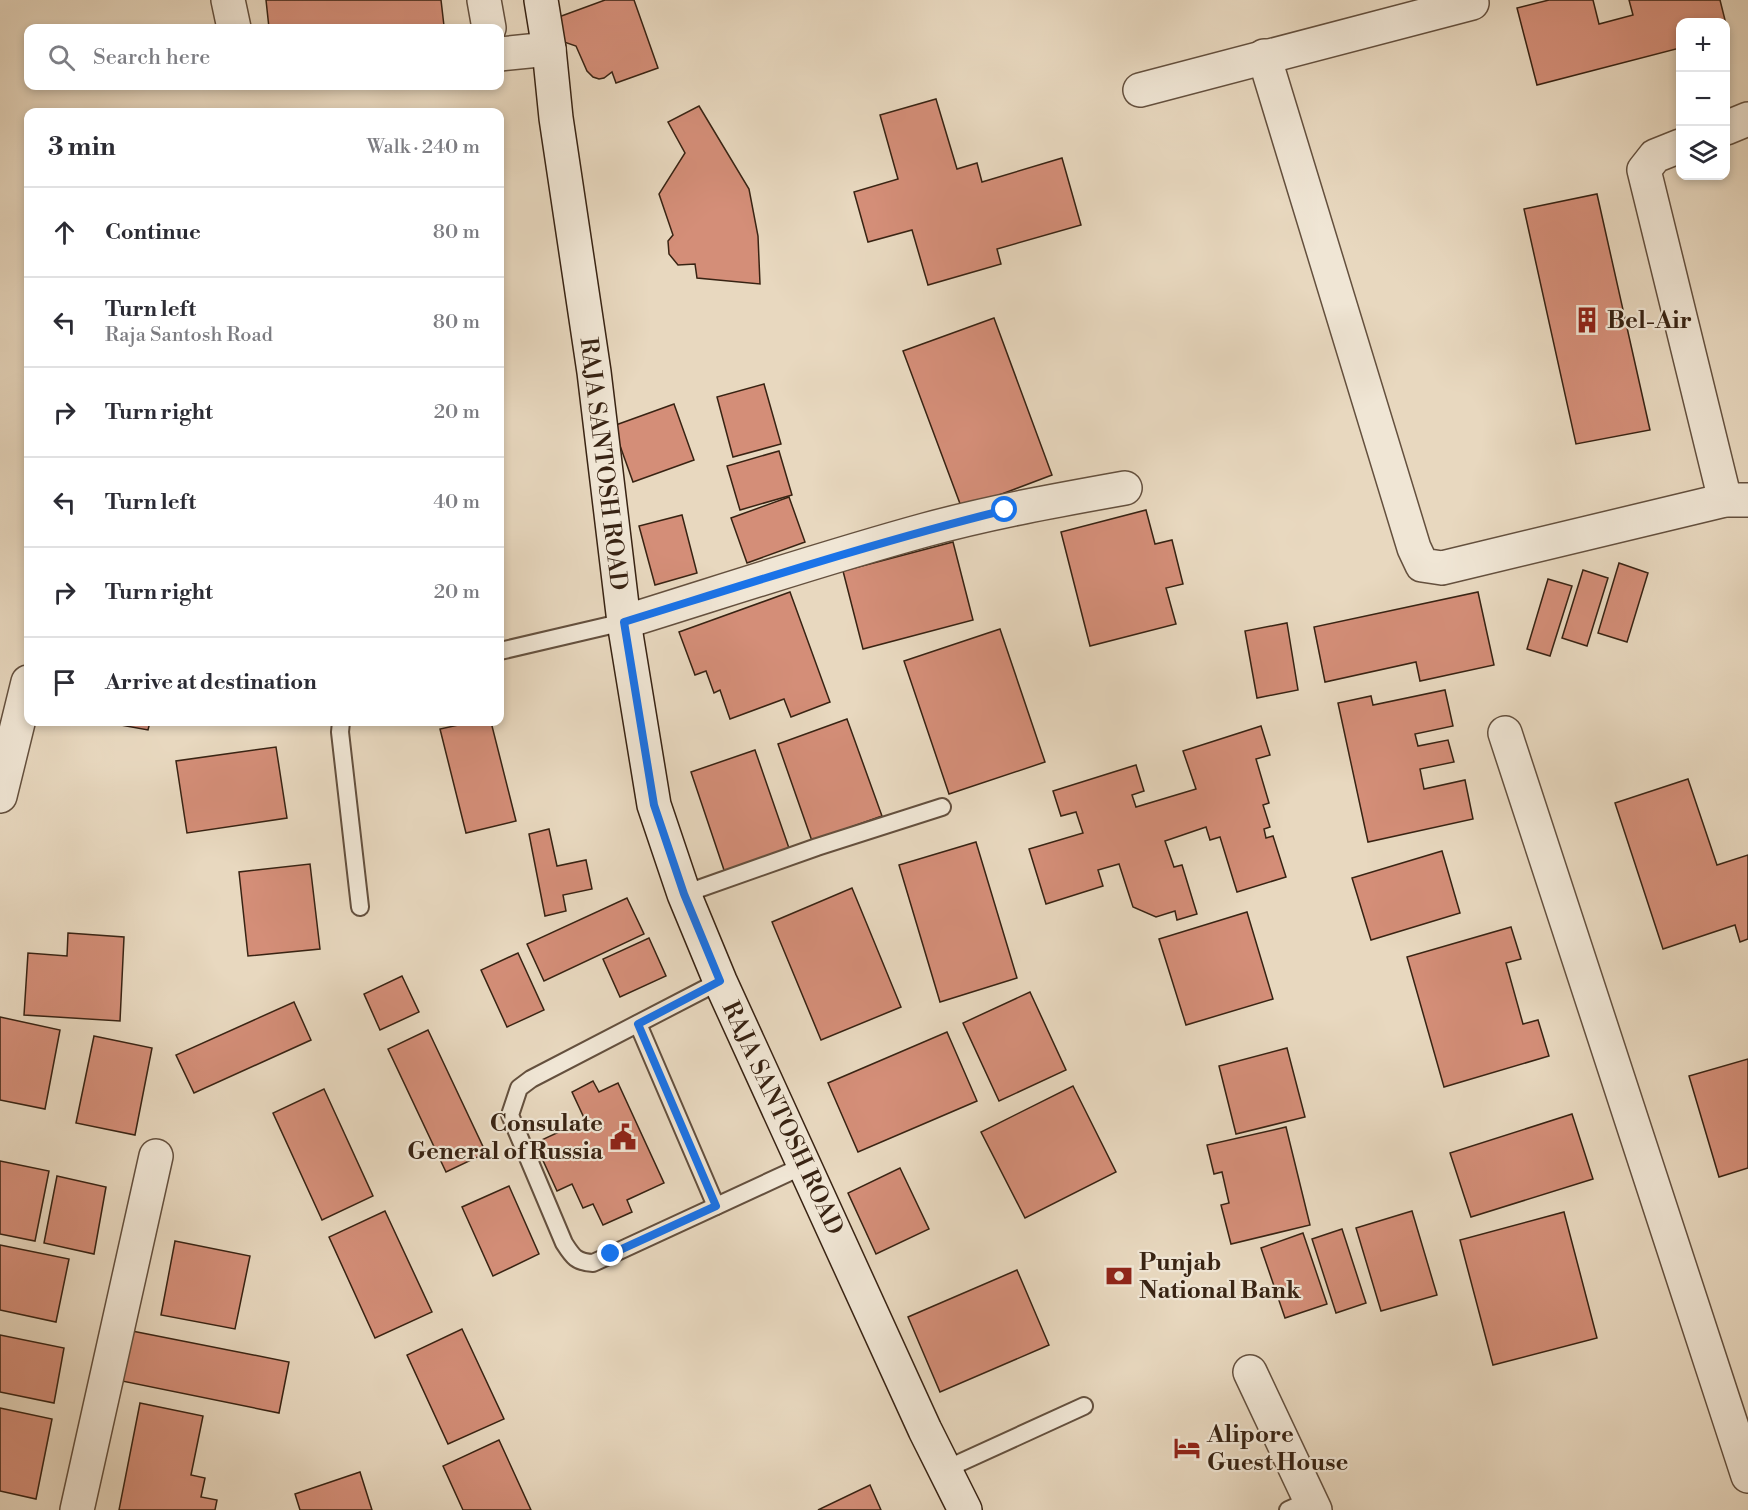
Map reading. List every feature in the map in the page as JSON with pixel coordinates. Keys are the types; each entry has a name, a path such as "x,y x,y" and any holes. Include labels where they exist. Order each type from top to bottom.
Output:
{"street":[{"path":"228,0 233,24"},
{"path":"484,0 488,24"},
{"name":"RAJA SANTOSH ROAD","path":"542,0 556,118 594,372 624,622 654,805 684,894 720,981 944,1470 965,1510"},
{"path":"1140,90 1472,3"},
{"path":"504,54 549,49"},
{"path":"1264,56 1414,548 1422,565 1442,568 1736,500 1647,191 1644,170 1655,156 1676,148"},
{"path":"1730,126 1748,119"},
{"path":"624,622 925,530 1005,510 1125,488"},
{"path":"0,796 24,698"},
{"path":"1505,733 1748,1476"},
{"path":"77,1510 156,1156"},
{"path":"1250,1372 1304,1507"}],"lane":[{"path":"504,650 624,622"},
{"path":"341,726 360,907"},
{"path":"684,894 817,847 942,807"},
{"path":"720,981 531,1079 519,1088 510,1114 564,1243 572,1255 581,1262 593,1263 805,1165"},
{"path":"638,1024 716,1206"},
{"path":"944,1470 1084,1406"}],"building":[{"path":"266,0 441,0 444,24 269,24"},
{"path":"605,0 634,0 658,68 616,83 612,72 599,79 587,71 576,46 564,42 556,18"},
{"path":"1549,0 1593,0 1599,24 1633,15 1629,0 1720,0 1725,18 1676,18 1676,49 1537,85 1517,8"},
{"path":"936,99 957,169 977,163 982,182 1062,158 1081,225 997,249 1001,264 928,285 912,230 868,242 854,192 898,179 880,115"},
{"path":"699,106 749,189 758,236 760,284 697,278 695,264 678,265 669,254 668,241 673,235 659,194 685,153 668,122"},
{"name":"Bel-Air","path":"1597,194 1650,430 1576,444 1524,209"},
{"path":"994,318 1052,475 962,509 903,351"},
{"path":"764,384 781,444 733,457 717,397"},
{"path":"674,404 694,460 633,482 613,426"},
{"path":"779,451 792,495 740,510 727,466"},
{"path":"789,497 805,542 747,563 731,518"},
{"path":"1146,510 1155,544 1172,540 1183,584 1166,588 1176,624 1090,646 1061,532"},
{"path":"682,515 697,573 655,585 639,526"},
{"path":"953,542 973,620 863,649 843,571"},
{"path":"1619,563 1648,573 1627,642 1598,633"},
{"path":"1583,570 1608,578 1587,646 1562,638"},
{"path":"1548,579 1572,586 1550,656 1527,649"},
{"path":"790,592 830,702 791,717 784,699 730,719 720,690 714,693 706,671 695,675 679,632"},
{"path":"1478,592 1494,665 1420,681 1416,662 1325,682 1314,627"},
{"path":"1287,623 1298,690 1257,698 1245,631"},
{"path":"1000,629 1045,762 949,794 904,661"},
{"path":"1445,690 1453,726 1415,734 1418,746 1448,740 1454,762 1420,769 1424,789 1465,780 1473,819 1368,842 1338,703 1371,696 1373,705"},
{"path":"847,719 882,816 812,841 778,744"},
{"path":"126,726 149,726 148,730"},
{"path":"454,726 492,726 516,821 466,833 440,729"},
{"path":"1261,726 1270,755 1256,759 1269,803 1263,805 1270,827 1264,829 1266,838 1273,836 1286,877 1237,892 1220,837 1210,840 1206,827 1165,841 1174,867 1182,865 1197,914 1177,920 1175,911 1156,917 1133,907 1119,864 1098,870 1103,886 1046,904 1029,849 1083,833 1076,812 1061,816 1053,791 1136,765 1144,791 1132,795 1136,807 1196,789 1183,751"},
{"path":"276,747 287,818 187,833 176,761"},
{"path":"755,750 790,851 725,873 691,772"},
{"path":"1688,779 1717,865 1748,855 1748,939 1740,942 1735,925 1663,949 1615,803"},
{"path":"549,829 557,866 586,860 592,889 563,895 566,911 545,916 529,834"},
{"path":"976,842 1017,978 940,1002 899,865"},
{"path":"1442,851 1460,913 1371,940 1352,878"},
{"path":"310,864 320,949 248,956 239,872"},
{"path":"852,888 901,1007 821,1040 772,922"},
{"path":"627,898 644,934 544,981 527,944"},
{"path":"1247,912 1273,999 1186,1025 1159,939"},
{"path":"1511,927 1521,959 1506,963 1523,1024 1538,1020 1549,1056 1444,1087 1407,957"},
{"path":"68,933 124,937 120,1021 24,1015 28,953 67,956"},
{"path":"649,938 666,976 620,997 603,959"},
{"path":"518,953 544,1010 507,1027 481,970"},
{"path":"402,976 419,1012 380,1030 364,994"},
{"path":"1030,992 1066,1070 999,1101 963,1023"},
{"path":"294,1002 311,1040 194,1093 176,1055"},
{"path":"0,1017 60,1030 45,1109 0,1100"},
{"path":"428,1030 486,1153 446,1172 388,1049"},
{"path":"947,1032 977,1101 858,1152 828,1083"},
{"path":"94,1036 152,1048 135,1135 76,1123"},
{"path":"1287,1048 1305,1117 1236,1134 1219,1066"},
{"path":"1748,1059 1748,1168 1719,1177 1689,1076"},
{"path":"593,1081 599,1092 618,1083 664,1183 627,1200 632,1212 603,1225 593,1204 583,1208 572,1184 557,1191 535,1143 585,1120 572,1092"},
{"path":"1073,1086 1116,1172 1025,1218 981,1132"},
{"path":"324,1089 373,1196 322,1220 273,1113"},
{"path":"1572,1114 1593,1179 1471,1217 1450,1153"},
{"path":"1286,1127 1310,1225 1231,1244 1221,1205 1229,1203 1222,1172 1214,1174 1207,1145"},
{"path":"0,1161 49,1171 35,1241 0,1234"},
{"path":"900,1168 929,1229 876,1254 848,1193"},
{"path":"57,1176 106,1187 94,1254 44,1243"},
{"path":"509,1186 539,1254 493,1276 462,1207"},
{"path":"385,1211 432,1312 375,1338 329,1237"},
{"path":"1412,1211 1437,1295 1381,1311 1356,1228"},
{"path":"1564,1212 1597,1338 1493,1365 1460,1240"},
{"path":"1342,1229 1366,1303 1336,1313 1312,1239"},
{"path":"1303,1233 1327,1304 1285,1318 1261,1248"},
{"path":"175,1241 250,1256 235,1329 161,1315"},
{"path":"0,1245 69,1259 56,1322 0,1310"},
{"path":"1017,1270 1049,1345 940,1392 908,1317"},
{"path":"462,1329 504,1419 448,1444 407,1355"},
{"path":"127,1330 289,1362 279,1413 117,1380"},
{"path":"0,1335 64,1348 54,1403 0,1392"},
{"path":"140,1403 203,1416 191,1475 205,1478 201,1497 217,1500 215,1510 119,1510"},
{"path":"0,1408 52,1419 36,1499 0,1491"},
{"path":"499,1440 531,1510 463,1510 443,1466"},
{"path":"360,1472 372,1510 300,1510 295,1494"},
{"path":"870,1485 881,1510 818,1510"}],"place":[{"name":"Bel-Air","path":"1587,320"},
{"name":"Consulate General of Russia","path":"623,1137"},
{"name":"Punjab National Bank","path":"1119,1276"},
{"name":"Alipore Guest House","path":"1187,1448"}],"route":[{"path":"611,1254 716,1206 638,1024 720,981 684,894 654,805 624,622 834,556 1005,510"}]}
